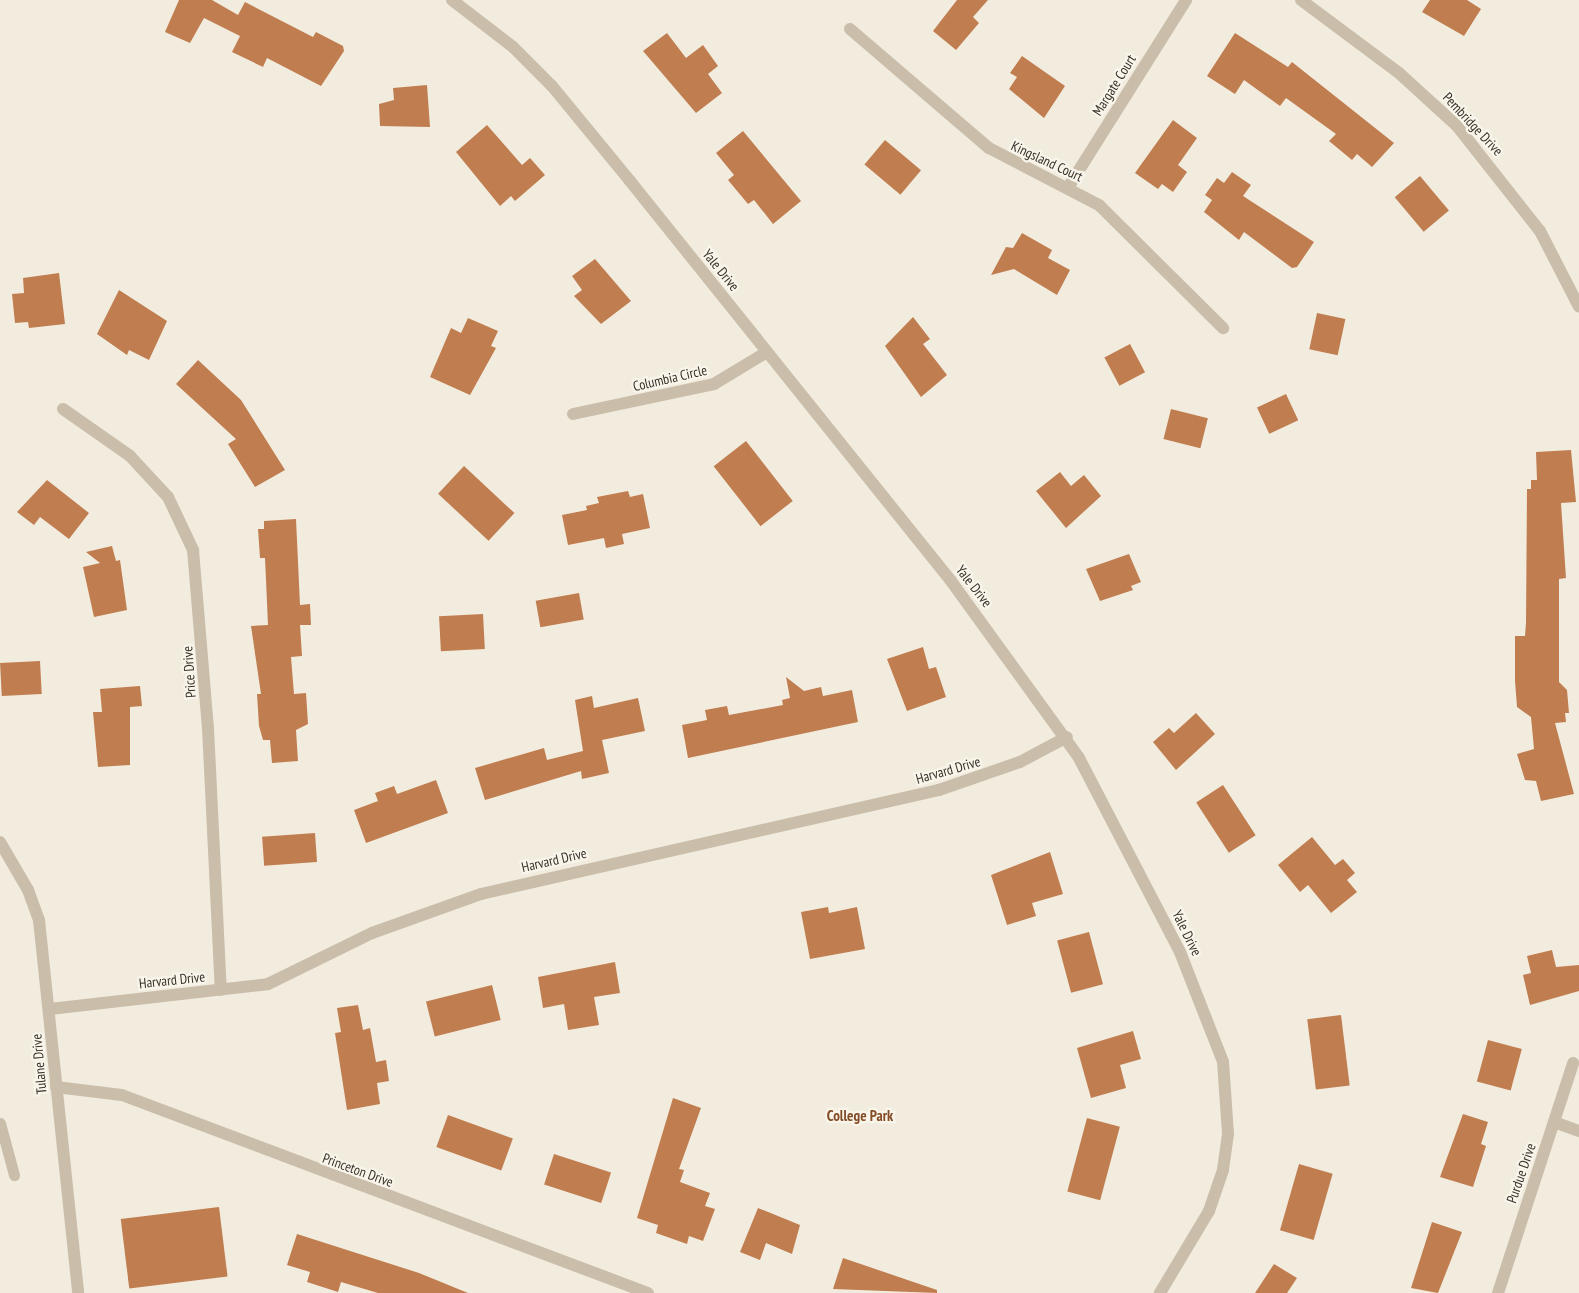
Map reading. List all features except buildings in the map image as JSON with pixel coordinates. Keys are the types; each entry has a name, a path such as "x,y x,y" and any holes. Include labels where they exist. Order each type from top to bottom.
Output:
{"street":[{"name":"Yale Drive","path":"452,0 513,47 552,86 951,580 1067,737 1180,952 1223,1062 1228,1134 1223,1170 1191,1248 1160,1293"},
{"name":"Margate Court","path":"1069,186 1186,0"},
{"name":"Pembridge Drive","path":"1301,0 1399,73 1457,126 1540,231 1579,307"},
{"name":"Kingsland Court","path":"850,29 989,148 1012,163 1069,186 1136,237 1224,328"},
{"name":"Columbia Circle","path":"573,414 714,384 767,352"},
{"name":"Price Drive","path":"63,409 130,456 168,497 193,550 208,728 221,990"},
{"name":"Harvard Drive","path":"50,1009 268,984 372,933 481,894 939,790 1020,762 1067,737"},
{"name":"Tulane Drive","path":"0,842 28,890 39,920 50,1009 56,1087 78,1293"},
{"name":"Purdue Drive","path":"1498,1293 1573,1063"},
{"name":"Princeton Drive","path":"56,1087 122,1095 648,1293"},
{"path":"1554,1122 1579,1131"}],"lane":[{"path":"0,1123 14,1175"}],"district":[{"name":"College Park","path":"860,1116"}]}
